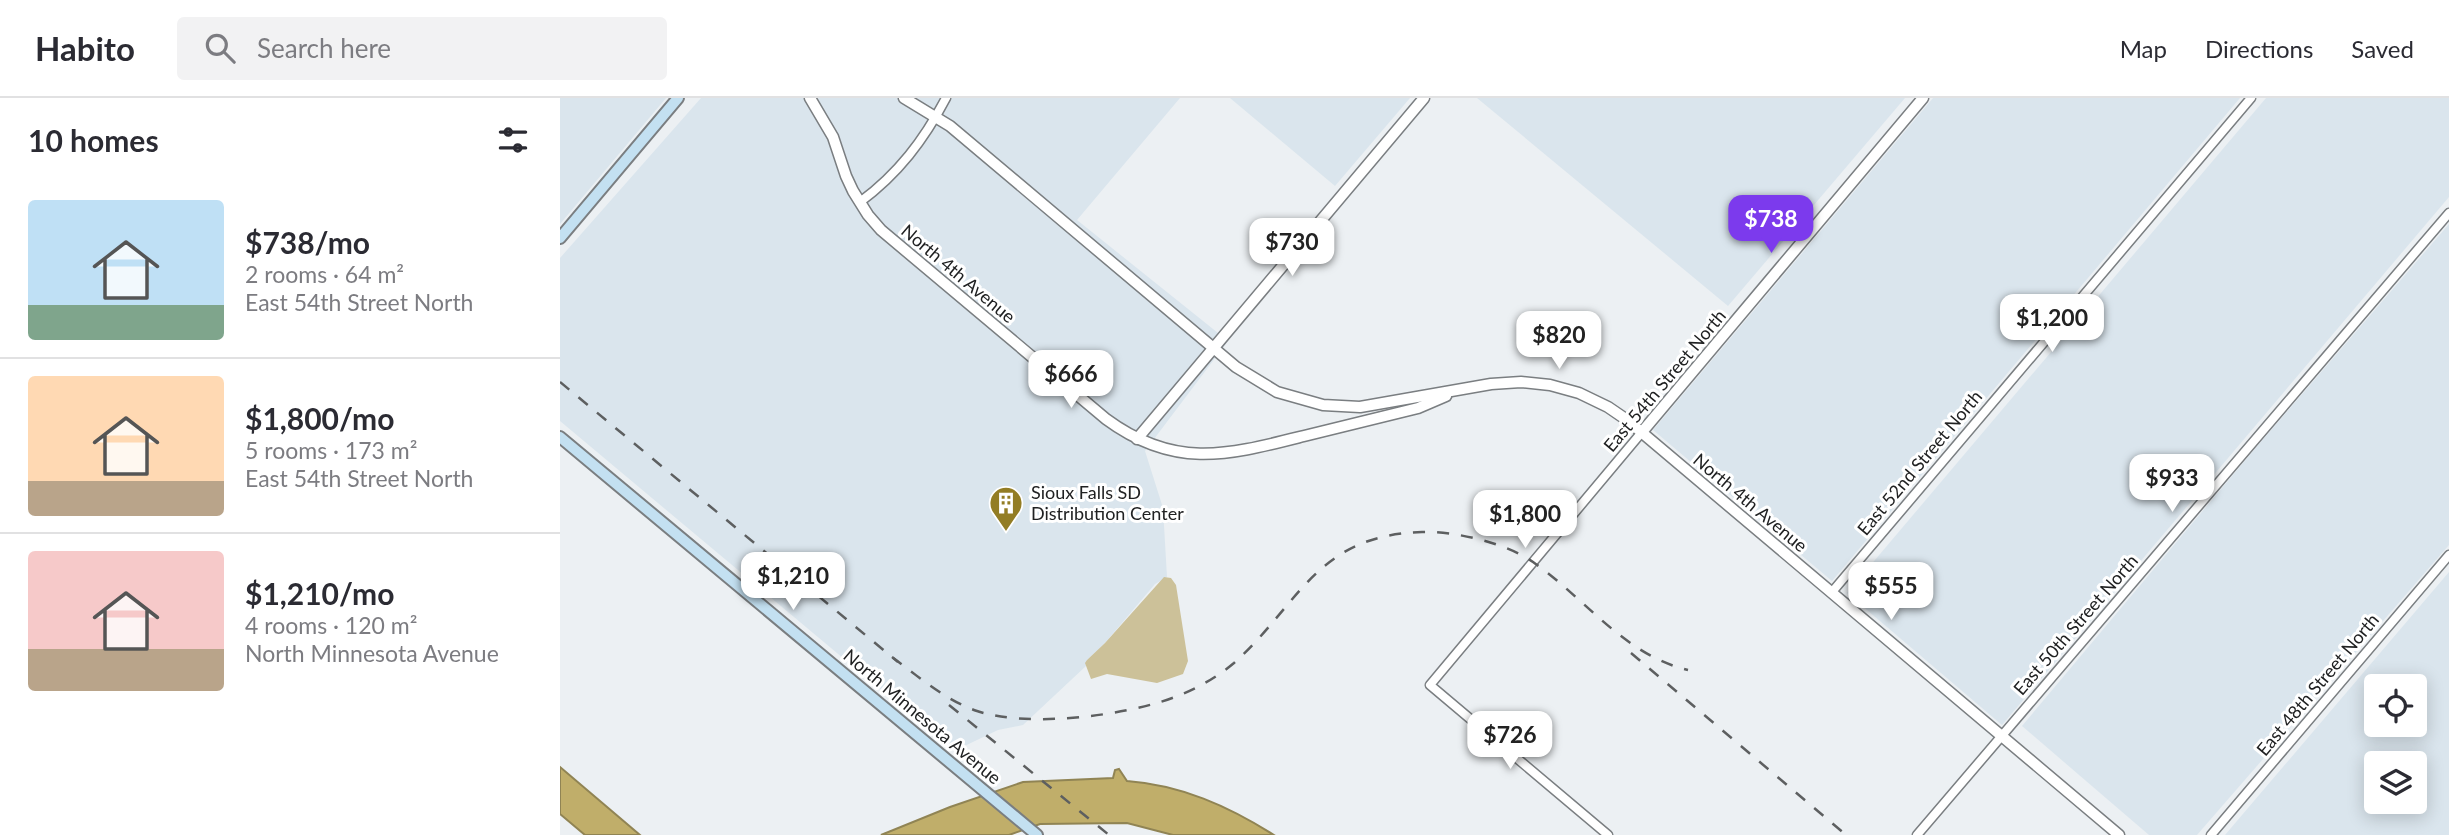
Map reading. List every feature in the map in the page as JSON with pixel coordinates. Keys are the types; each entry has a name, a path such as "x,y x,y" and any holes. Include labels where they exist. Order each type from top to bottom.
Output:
{"main road":[{"path":"560,238 678,98"},
{"name":"North Minnesota Avenue","path":"560,437 1037,835"}],"street":[{"name":"North 4th Avenue","path":"810,98 830,130 846,176 868,215 895,243 1106,419 1137,439 1181,452 1226,454 1418,408 1456,391"},
{"name":"North 4th Avenue","path":"904,98 936,116 1214,348 1263,385 1291,398 1322,405 1360,407 1506,382 1550,385 1578,393 1618,413 2119,835"},
{"path":"860,202 896,172 920,142 946,98"},
{"path":"1137,439 1424,98"},
{"name":"East 54th Street North","path":"1608,835 1430,685 1923,98"},
{"name":"East 52nd Street North","path":"1832,592 2251,98"},
{"name":"East 50th Street North","path":"1917,835 2449,213"},
{"name":"East 48th Street North","path":"2211,835 2449,555"}],"shaded area":[{"path":"560,98 666,98 560,224"},
{"path":"701,98 1180,98 1077,220 1228,341 1145,451 1163,508 1167,577 1155,584 1087,660 1086,666 1023,725 998,730 954,751 560,421 560,258"},
{"path":"1230,98 1410,98 1335,186"},
{"path":"1477,98 1905,98 1728,306"},
{"path":"1933,98 2240,98 1832,581 1653,430"},
{"path":"2266,98 2449,98 2449,197 2002,725 1847,593"},
{"path":"2449,224 2449,545 2197,835 2149,835 2022,726 2253,451"},
{"path":"2449,572 2449,835 2225,835"},
{"path":"1164,577 1171,578 1176,585 1188,661 1183,674 1157,683 1107,674 1091,679 1085,663 1087,660"},
{"path":"560,767 640,835 585,835 560,814"},
{"path":"1119,769 1127,781 1185,792 1222,806 1274,835 1173,835 1127,823 1040,824 1009,835 881,835 950,807 1023,782 1113,778 1115,770"}],"railway":[{"path":"560,382 898,662"},
{"path":"892,657 954,701 998,716 1022,719 1076,718 1130,710 1183,694 1206,683 1234,663 1257,641 1313,576 1333,559 1357,545 1386,536 1435,532 1480,540 1522,555 1552,576 1625,639 1665,663 1688,670"},
{"path":"1631,653 1846,835"},
{"path":"949,705 1109,835"}],"place":[{"name":"Sioux Falls SD Distribution Center","path":"1006,533"}]}
